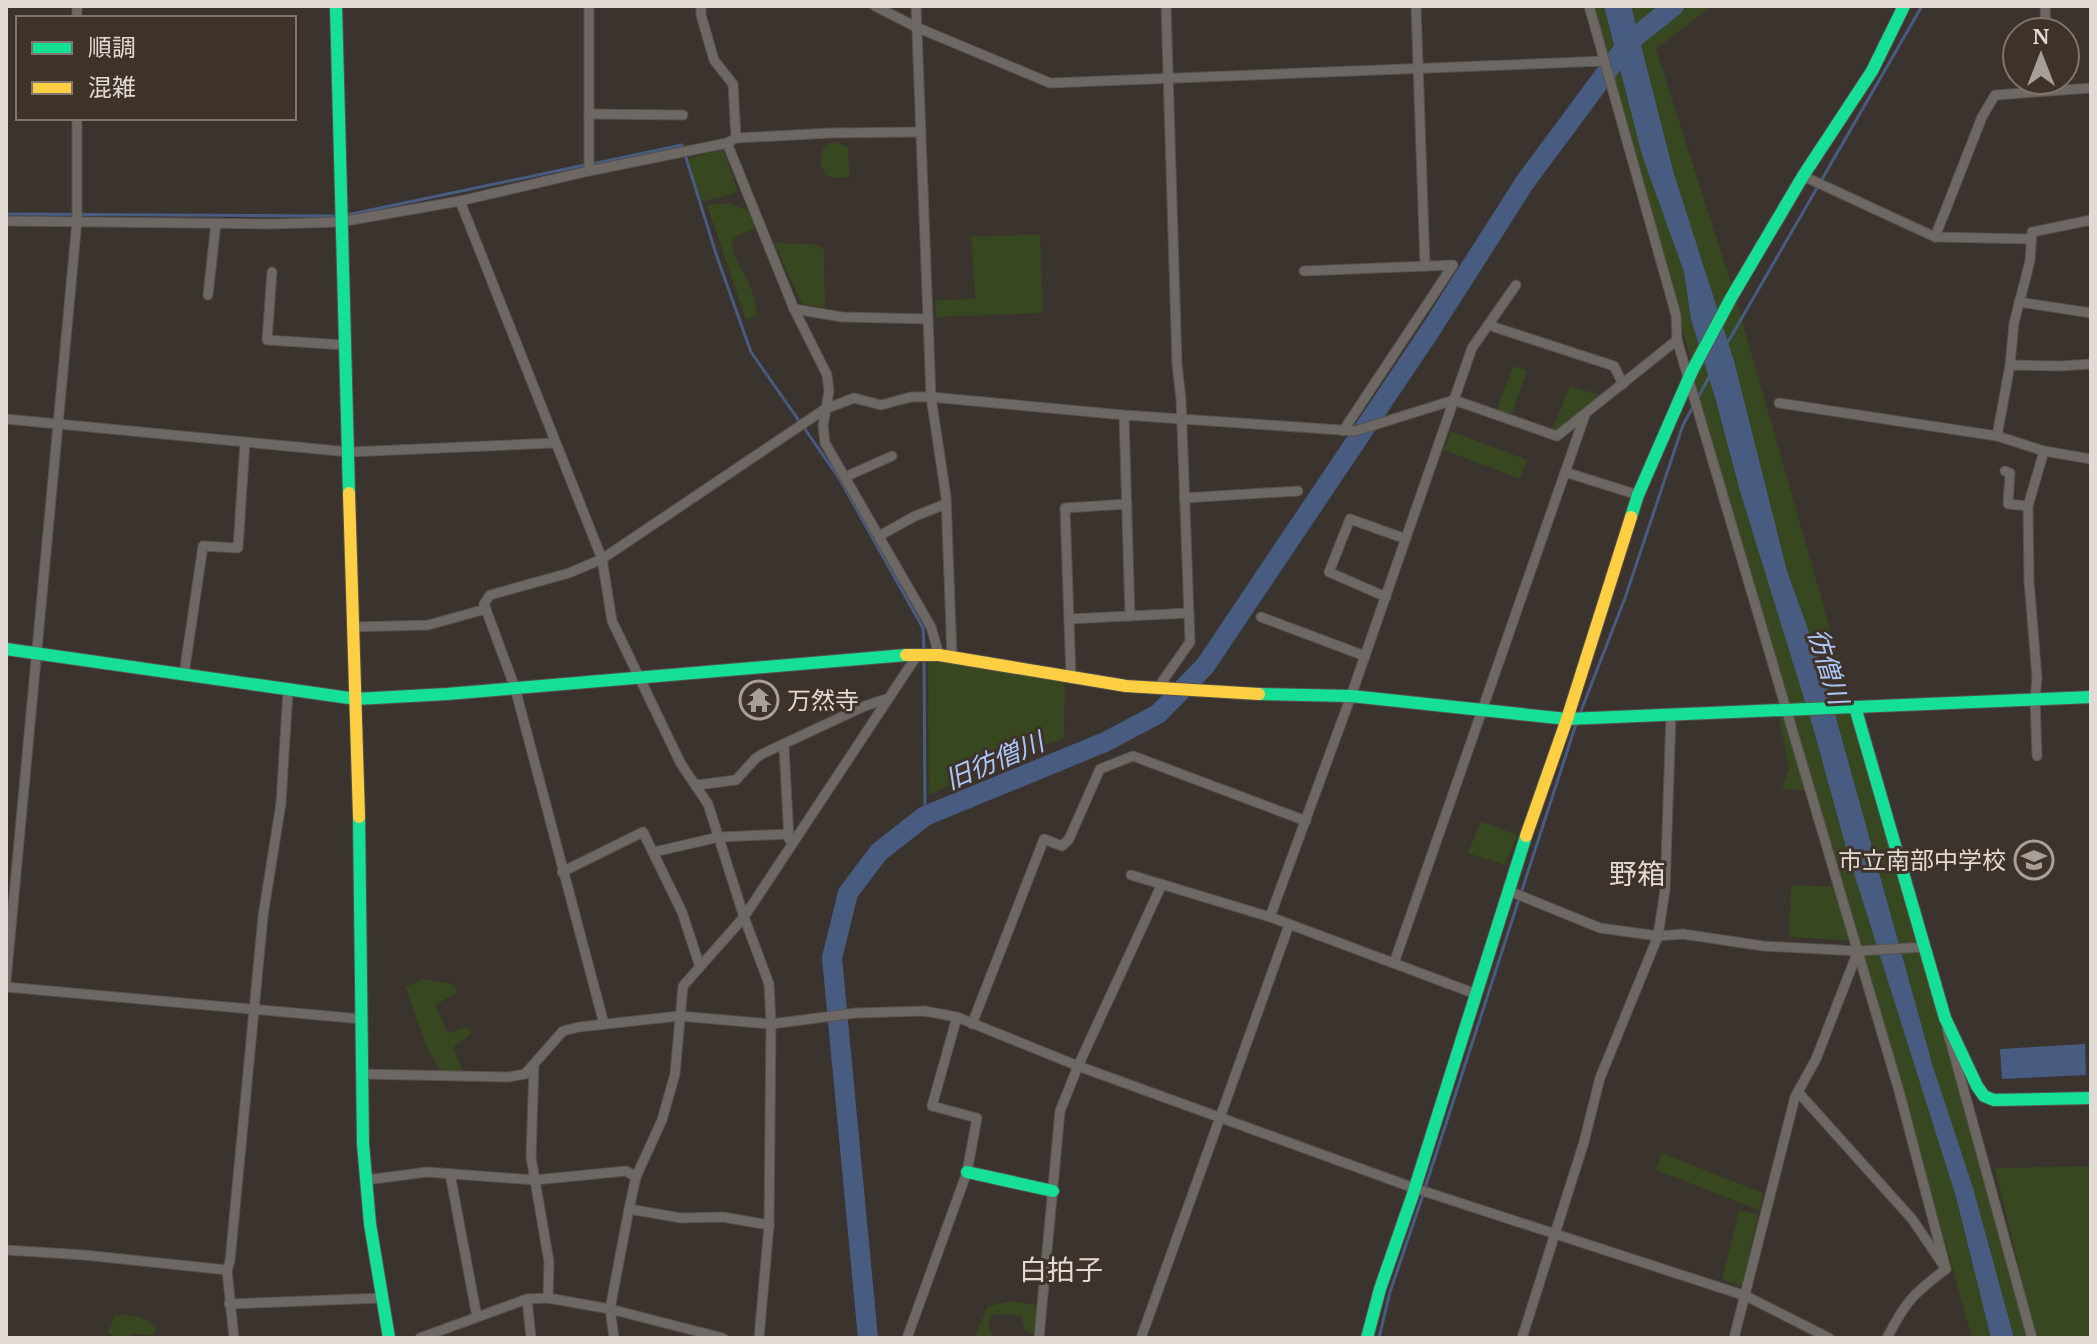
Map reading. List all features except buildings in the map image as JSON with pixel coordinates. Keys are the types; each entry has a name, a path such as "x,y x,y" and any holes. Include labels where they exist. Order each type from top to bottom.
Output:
{"street":[{"path":"336,6 366,1180 389,1338"},
{"path":"589,6 589,166"},
{"path":"701,6 714,60 733,84 731,141 794,309 827,375 829,391 823,426 825,443 931,627 932,655"},
{"path":"875,6 916,27 1050,83 1605,61"},
{"path":"614,1338 610,1309 629,1209 636,1177 662,1120 675,1074 683,986 744,917 889,698 932,655 946,504 931,397 916,6"},
{"path":"1157,689 1190,642 1166,6"},
{"path":"1416,6 1425,266"},
{"path":"1589,6 1676,315 1677,340 1691,375 1860,951 1946,1269"},
{"path":"1367,1338 1380,1289 1638,495 1691,375 1731,298 1803,176 1872,71 1904,6"},
{"path":"1935,237 1982,117 1995,95 2001,95"},
{"path":"589,114 683,115"},
{"path":"6,981 77,221 77,120"},
{"path":"6,221 216,223 340,216 460,201 589,166 731,141 831,133 921,132"},
{"path":"1803,176 1935,237 2031,239"},
{"path":"460,201 602,559 612,621 681,764 708,804 769,984 769,1225 759,1338"},
{"path":"1997,436 2014,323 2030,261 2032,232 2091,220"},
{"path":"208,295 216,223"},
{"path":"1304,271 1453,265 1343,431"},
{"path":"272,272 267,340 345,345"},
{"path":"1270,917 1472,348 1516,285"},
{"path":"2019,302 2091,313"},
{"path":"794,309 842,317 928,319"},
{"path":"1488,325 1614,366 1623,384"},
{"path":"604,1024 515,688 484,604 490,595 569,573 602,559 825,409 854,398 881,405 911,397 931,397 1343,431 1355,431 1454,400 1557,436 1677,340"},
{"path":"2010,365 2091,364"},
{"path":"1779,403 1997,436 2044,451 2091,459"},
{"path":"1124,415 1130,616"},
{"path":"1394,963 1585,415"},
{"path":"6,419 349,452 554,443"},
{"path":"184,674 203,546 238,548 245,442"},
{"path":"2037,756 2037,678 2029,581 2028,506 2044,451"},
{"path":"845,477 892,456"},
{"path":"2005,471 2010,473 2008,504 2028,506"},
{"path":"1565,472 1638,495"},
{"path":"1184,498 1298,491"},
{"path":"879,536 915,516 946,504"},
{"path":"1071,677 1065,508 1127,504"},
{"path":"1386,597 1329,572 1350,519 1406,539"},
{"path":"353,627 428,625 486,609"},
{"path":"1069,619 1189,613"},
{"path":"1261,617 1365,656"},
{"path":"6,649 356,699 932,655 1157,689 1351,696 1567,719 2091,697"},
{"path":"234,1338 227,1270 265,906 281,803 288,690"},
{"path":"697,785 736,780 755,759 865,706 889,698"},
{"path":"1852,708 1945,1018 2032,1338"},
{"path":"1522,1338 1584,1142 1600,1078 1658,936 1665,890 1671,715"},
{"path":"784,747 791,846"},
{"path":"972,1024 1044,839 1062,846 1069,839 1100,769 1133,756 1306,821"},
{"path":"562,872 643,832 682,912 700,967"},
{"path":"654,852 719,837 788,834"},
{"path":"1131,875 1270,917 1476,994"},
{"path":"1039,1338 1060,1111 1162,884"},
{"path":"1509,891 1600,928 1658,936 1683,934 1763,946 1860,951 1924,947"},
{"path":"1141,1338 1289,925"},
{"path":"1734,1338 1798,1092 1816,1059 1860,951"},
{"path":"6,987 362,1019"},
{"path":"362,1074 508,1077 525,1074 563,1031 604,1024 679,1016 771,1024 856,1013 924,1011 957,1017 1078,1066 1414,1188 1746,1296 1829,1338"},
{"path":"907,1338 967,1172 977,1118 932,1106 957,1017"},
{"path":"1945,1018 1984,1096 1994,1100 2020,1101 2091,1098"},
{"path":"534,1064 531,1157 549,1262 548,1298"},
{"path":"1798,1092 1912,1219 1946,1269"},
{"path":"366,1180 427,1172 535,1180 626,1171 636,1177"},
{"path":"967,1172 1053,1191"},
{"path":"450,1174 477,1317"},
{"path":"629,1209 681,1218 723,1217 769,1225"},
{"path":"6,1250 227,1270"},
{"path":"1887,1338 1903,1306 1914,1293 1946,1269"},
{"path":"229,1304 382,1298"},
{"path":"420,1338 527,1299 548,1298 610,1309 723,1338"},
{"path":"527,1299 531,1338"}],"green space":[{"path":"1591,6 1712,6 1656,49 1736,299 2032,1338 1972,1338 1907,1106 1856,941 1789,937 1791,885 1839,887 1811,791 1782,789 1789,768 1779,718 1788,716 1709,446 1687,344 1640,189"},
{"path":"838,142 848,148 850,177 826,176 820,164 823,148"},
{"path":"723,149 738,192 702,202 686,159"},
{"path":"729,203 749,211 755,228 733,237 734,252 751,288 757,315 746,320 707,205"},
{"path":"1040,235 1043,313 936,317 935,300 975,299 971,236"},
{"path":"774,243 816,244 824,249 825,308 802,304"},
{"path":"1513,366 1527,371 1511,415 1497,409"},
{"path":"1570,386 1606,397 1557,436 1550,434"},
{"path":"1451,431 1527,460 1520,479 1444,450"},
{"path":"928,660 1065,682 1064,739 1010,755 929,795"},
{"path":"1481,821 1517,835 1505,865 1468,853"},
{"path":"424,979 453,984 458,992 435,1005 448,1033 467,1027 471,1034 453,1047 464,1076 440,1070 427,1047 405,987"},
{"path":"1662,1153 1763,1193 1759,1210 1656,1170"},
{"path":"2091,1166 2091,1338 2036,1338 1995,1168"},
{"path":"1739,1210 1758,1215 1742,1287 1722,1279"},
{"path":"1010,1301 1044,1306 1040,1329 1033,1334 1024,1330 1021,1316 999,1314 991,1316 988,1327 994,1338 975,1338 987,1307"},
{"path":"115,1315 143,1319 156,1329 154,1335 133,1334 131,1338 120,1338 108,1333"}],"water":[{"path":"1604,6 1631,6 1674,174 1734,361 1787,571 1823,671 1933,1067 1973,1188 2014,1338 1991,1338 1956,1197 1847,851 1814,731 1740,491 1691,319 1684,272 1642,155"},
{"path":"2085,1044 2086,1075 2002,1079 2000,1049"}],"waterway":[{"name":"旧彷僧川","path":"868,1338 832,958 848,893 879,852 925,816 1105,742 1158,714 1205,666 1432,328 1525,182 1629,42 1674,6"},
{"path":"1728,342 1922,6"},
{"path":"592,164 682,145 751,352 839,478 923,628 924,649"},
{"path":"342,216 585,165"},
{"path":"6,214 334,216"},
{"path":"1698,398 1711,373"},
{"path":"1579,716 1625,598 1683,425 1694,405"},
{"path":"924,656 925,816"},
{"path":"1425,1188 1576,724"},
{"path":"1379,1338 1390,1292 1423,1195"}],"traffic: fast":[{"path":"336,6 349,493"},
{"path":"1631,517 1692,371 1803,176 1872,71 1904,6"},
{"path":"6,649 356,699 906,655"},
{"path":"1259,694 1351,696 1567,719 2091,697"},
{"path":"1855,707 1945,1018 1977,1086 1984,1096 1994,1100 2091,1098"},
{"path":"359,817 363,1144 370,1224 389,1338"},
{"path":"1367,1338 1380,1289 1526,836"},
{"path":"967,1172 1053,1191"}],"traffic: slow":[{"path":"349,493 359,817"},
{"path":"1526,836 1631,517"},
{"path":"906,655 939,655 1126,686 1259,694"}],"place":[{"name":"万然寺","path":"759,700"},
{"name":"市立南部中学校","path":"2034,860"}],"district":[{"name":"野箱","path":"1637,873"},
{"name":"白拍子","path":"1061,1269"}],"water label":[{"name":"彷僧川","path":"1829,666"}]}
